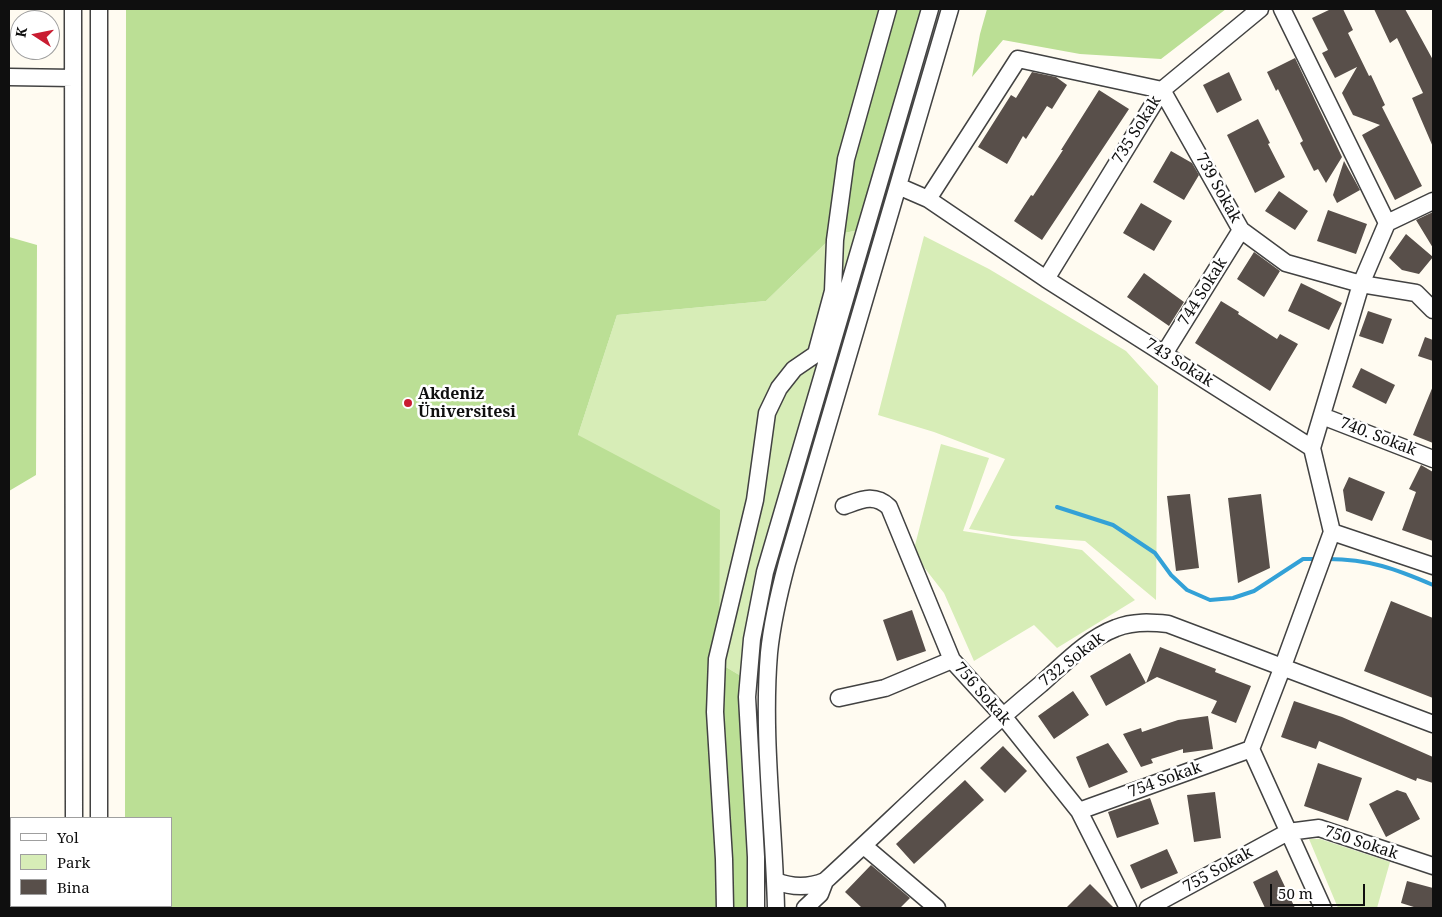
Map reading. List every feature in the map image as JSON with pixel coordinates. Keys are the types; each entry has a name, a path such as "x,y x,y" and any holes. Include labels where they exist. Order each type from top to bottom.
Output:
{"street":[{"path":"73,9 74,817"},
{"path":"99,9 99,817"},
{"path":"725,908 715,712 716,659 755,500 767,413 779,388 794,369 816,354 833,291 835,240 846,158 888,9"},
{"path":"756,908 756,857 747,696 752,639 758,604 782,514 930,9"},
{"path":"776,908 767,707 769,651 774,621 787,563 950,9"},
{"name":"735 Sokak","path":"1046,279 1162,90 1260,9"},
{"path":"1282,9 1387,223"},
{"path":"928,199 1018,59 1162,90"},
{"path":"9,77 73,78"},
{"name":"739 Sokak","path":"1162,90 1241,230 1286,263 1361,284 1416,293 1433,310"},
{"name":"743 Sokak","path":"898,186 928,199 1046,279 1312,448"},
{"path":"1323,908 1251,749 1332,532 1312,448 1361,284 1387,223 1433,202"},
{"name":"744 Sokak","path":"1164,354 1241,230"},
{"name":"740. Sokak","path":"1322,416 1433,459"},
{"name":"756 Sokak","path":"844,506 867,498 873,498 889,506 952,660 1003,716 1079,811 1128,908"},
{"path":"1332,532 1433,566"},
{"name":"732 Sokak","path":"776,881 800,887 825,881 1003,716 1096,638 1117,627 1134,623 1152,622 1168,624 1433,724"},
{"path":"839,698 885,688 952,660"},
{"name":"754 Sokak","path":"1079,811 1251,749"},
{"name":"750 Sokak","path":"1288,832 1318,828 1433,866"},
{"name":"755 Sokak","path":"1148,908 1288,832"},
{"path":"864,846 937,908"},
{"name":"732 Sokak","path":"805,908 820,894 825,881"}],"green space":[{"name":"Akdeniz Üniversitesi","path":"126,9 924,9 859,230 834,235 766,301 617,315 578,435 720,510 719,663 741,676 748,859 747,908 125,908 172,907 172,817 125,817"},
{"path":"987,9 1226,9 1161,59 1080,54 1003,40 972,77"},
{"path":"859,230 757,577 749,608 741,676 719,663 578,435 617,315 766,301 834,235"},
{"path":"924,236 989,269 1126,351 1158,386 1156,600 1085,541 1012,536 969,529 1005,459 934,432 878,415"},
{"path":"9,237 37,245 36,475 9,491"},
{"path":"941,444 989,458 963,531 1082,550 1135,600 1057,648 1034,625 974,661 944,593 913,553"},
{"path":"1309,839 1320,839 1390,862 1377,908 1338,908"}],"building":[{"path":"1331,9 1343,9 1353,30 1348,33 1369,76 1371,75 1385,105 1382,107 1422,186 1395,200 1362,135 1380,125 1353,115 1342,93 1357,67 1335,78 1322,53 1328,50 1312,18"},
{"path":"1374,9 1405,9 1433,60 1433,147 1412,98 1423,93 1397,38 1390,43"},
{"path":"1295,58 1342,157 1326,183 1318,169 1314,171 1300,143 1303,141 1278,89 1276,91 1267,72"},
{"path":"1032,72 1056,77 1067,85 1052,109 1047,106 1026,139 1023,136 1007,164 978,147 1011,95 1016,98"},
{"path":"1229,72 1242,100 1217,113 1203,85"},
{"path":"1099,90 1129,109 1042,240 1014,221 1063,150 1061,150"},
{"path":"1258,119 1285,177 1255,193 1227,135"},
{"path":"1171,151 1192,163 1199,175 1184,200 1153,182"},
{"path":"1344,161 1360,190 1337,203 1333,195"},
{"path":"1279,191 1308,211 1295,230 1265,211"},
{"path":"1141,203 1172,221 1154,251 1123,233"},
{"path":"1328,210 1367,224 1356,254 1317,241"},
{"path":"1433,212 1433,248 1416,220"},
{"path":"1406,234 1433,257 1419,274 1402,270 1389,258"},
{"path":"1254,252 1280,271 1264,297 1237,279"},
{"path":"1144,273 1184,302 1169,326 1127,297"},
{"path":"1301,283 1342,303 1329,330 1288,311"},
{"path":"1221,301 1277,339 1280,334 1298,344 1270,391 1195,343"},
{"path":"1368,311 1392,319 1383,344 1359,336"},
{"path":"1425,337 1433,340 1433,361 1418,356"},
{"path":"1361,368 1395,385 1386,404 1352,387"},
{"path":"1433,386 1433,443 1413,435"},
{"path":"1421,465 1433,472 1433,541 1402,530 1416,492 1409,489"},
{"path":"1349,477 1385,492 1372,521 1346,511 1343,490"},
{"path":"1190,494 1199,568 1176,571 1167,496"},
{"path":"1261,494 1270,568 1238,583 1228,498"},
{"path":"1391,601 1433,618 1433,698 1364,671"},
{"path":"912,610 926,651 897,661 883,620"},
{"path":"1160,647 1216,669 1215,672 1251,686 1236,723 1211,713 1217,701 1157,677 1146,683"},
{"path":"1130,653 1146,683 1106,706 1090,676"},
{"path":"1073,691 1089,715 1054,739 1038,716"},
{"path":"1294,701 1342,717 1433,757 1433,783 1417,778 1416,781 1319,741 1316,749 1281,737"},
{"path":"1208,716 1213,749 1183,753 1183,749 1151,759 1153,763 1141,767 1123,734 1141,728 1142,732 1178,720"},
{"path":"1108,743 1128,772 1089,788 1076,757"},
{"path":"1003,746 1027,771 1005,793 980,768"},
{"path":"1318,763 1362,778 1348,821 1304,806"},
{"path":"965,780 984,800 914,864 896,844"},
{"path":"1397,790 1406,793 1420,819 1386,837 1369,804"},
{"path":"1215,792 1221,838 1194,842 1187,795"},
{"path":"1150,798 1159,824 1117,838 1108,812"},
{"path":"1167,849 1178,873 1141,889 1130,865"},
{"path":"871,865 910,898 900,908 862,908 845,892"},
{"path":"1277,870 1295,908 1265,908 1253,882"},
{"path":"1407,881 1433,888 1433,908 1417,908 1401,903"},
{"path":"1090,884 1114,908 1066,908"}],"waterway":[{"path":"1057,507 1113,525 1155,553 1171,575 1187,590 1210,600 1233,598 1254,591 1303,559 1318,559"},
{"path":"1328,559 1343,559 1382,566 1433,585"}],"place":[{"name":"Akdeniz Üniversitesi","path":"408,403"}]}
